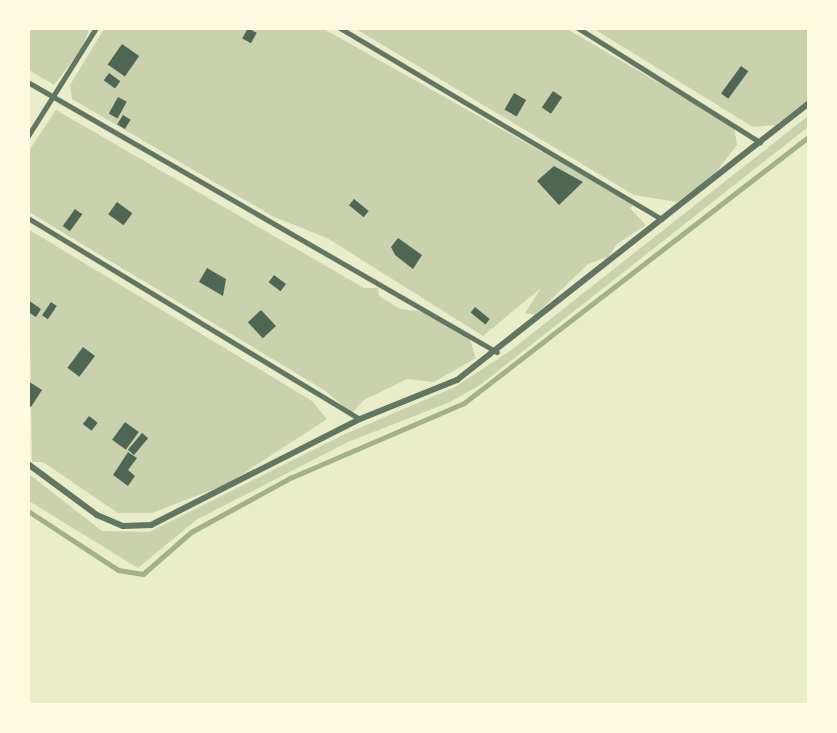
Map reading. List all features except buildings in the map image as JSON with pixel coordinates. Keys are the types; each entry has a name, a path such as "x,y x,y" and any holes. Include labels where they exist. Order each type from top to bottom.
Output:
{"street":[{"path":"28,464 97,515 123,526 151,525 360,419 457,380 497,352 808,104"}],"lane":[{"path":"28,136 96,28"},
{"path":"340,28 662,219"},
{"path":"578,28 760,142"},
{"path":"28,82 497,352"},
{"path":"28,218 360,419"}],"green space":[{"path":"28,29 89,29 83,47 54,85 29,70"},
{"path":"104,29 324,29 634,204 630,208 646,225 617,244 608,257 588,264 535,315 525,313 541,288 483,336 327,238 274,217 72,99 70,85"},
{"path":"356,29 567,29 734,127 737,145 712,177 677,202 634,195"},
{"path":"594,29 808,29 808,100 775,125 753,127"},
{"path":"56,110 364,288 378,288 379,296 400,309 419,311 469,337 476,358 434,382 407,379 364,400 352,413 324,390 29,212 28,152"},
{"path":"808,116 808,127 480,385 450,402 348,442 196,520 138,568 29,501 29,474 102,531 149,532 343,435 455,387 510,351"},
{"path":"28,229 312,401 327,419 227,484 152,513 118,513 43,462 32,462"}],"waterway":[{"path":"28,511 118,570 143,574 191,532 290,478 464,403 808,137"}]}
